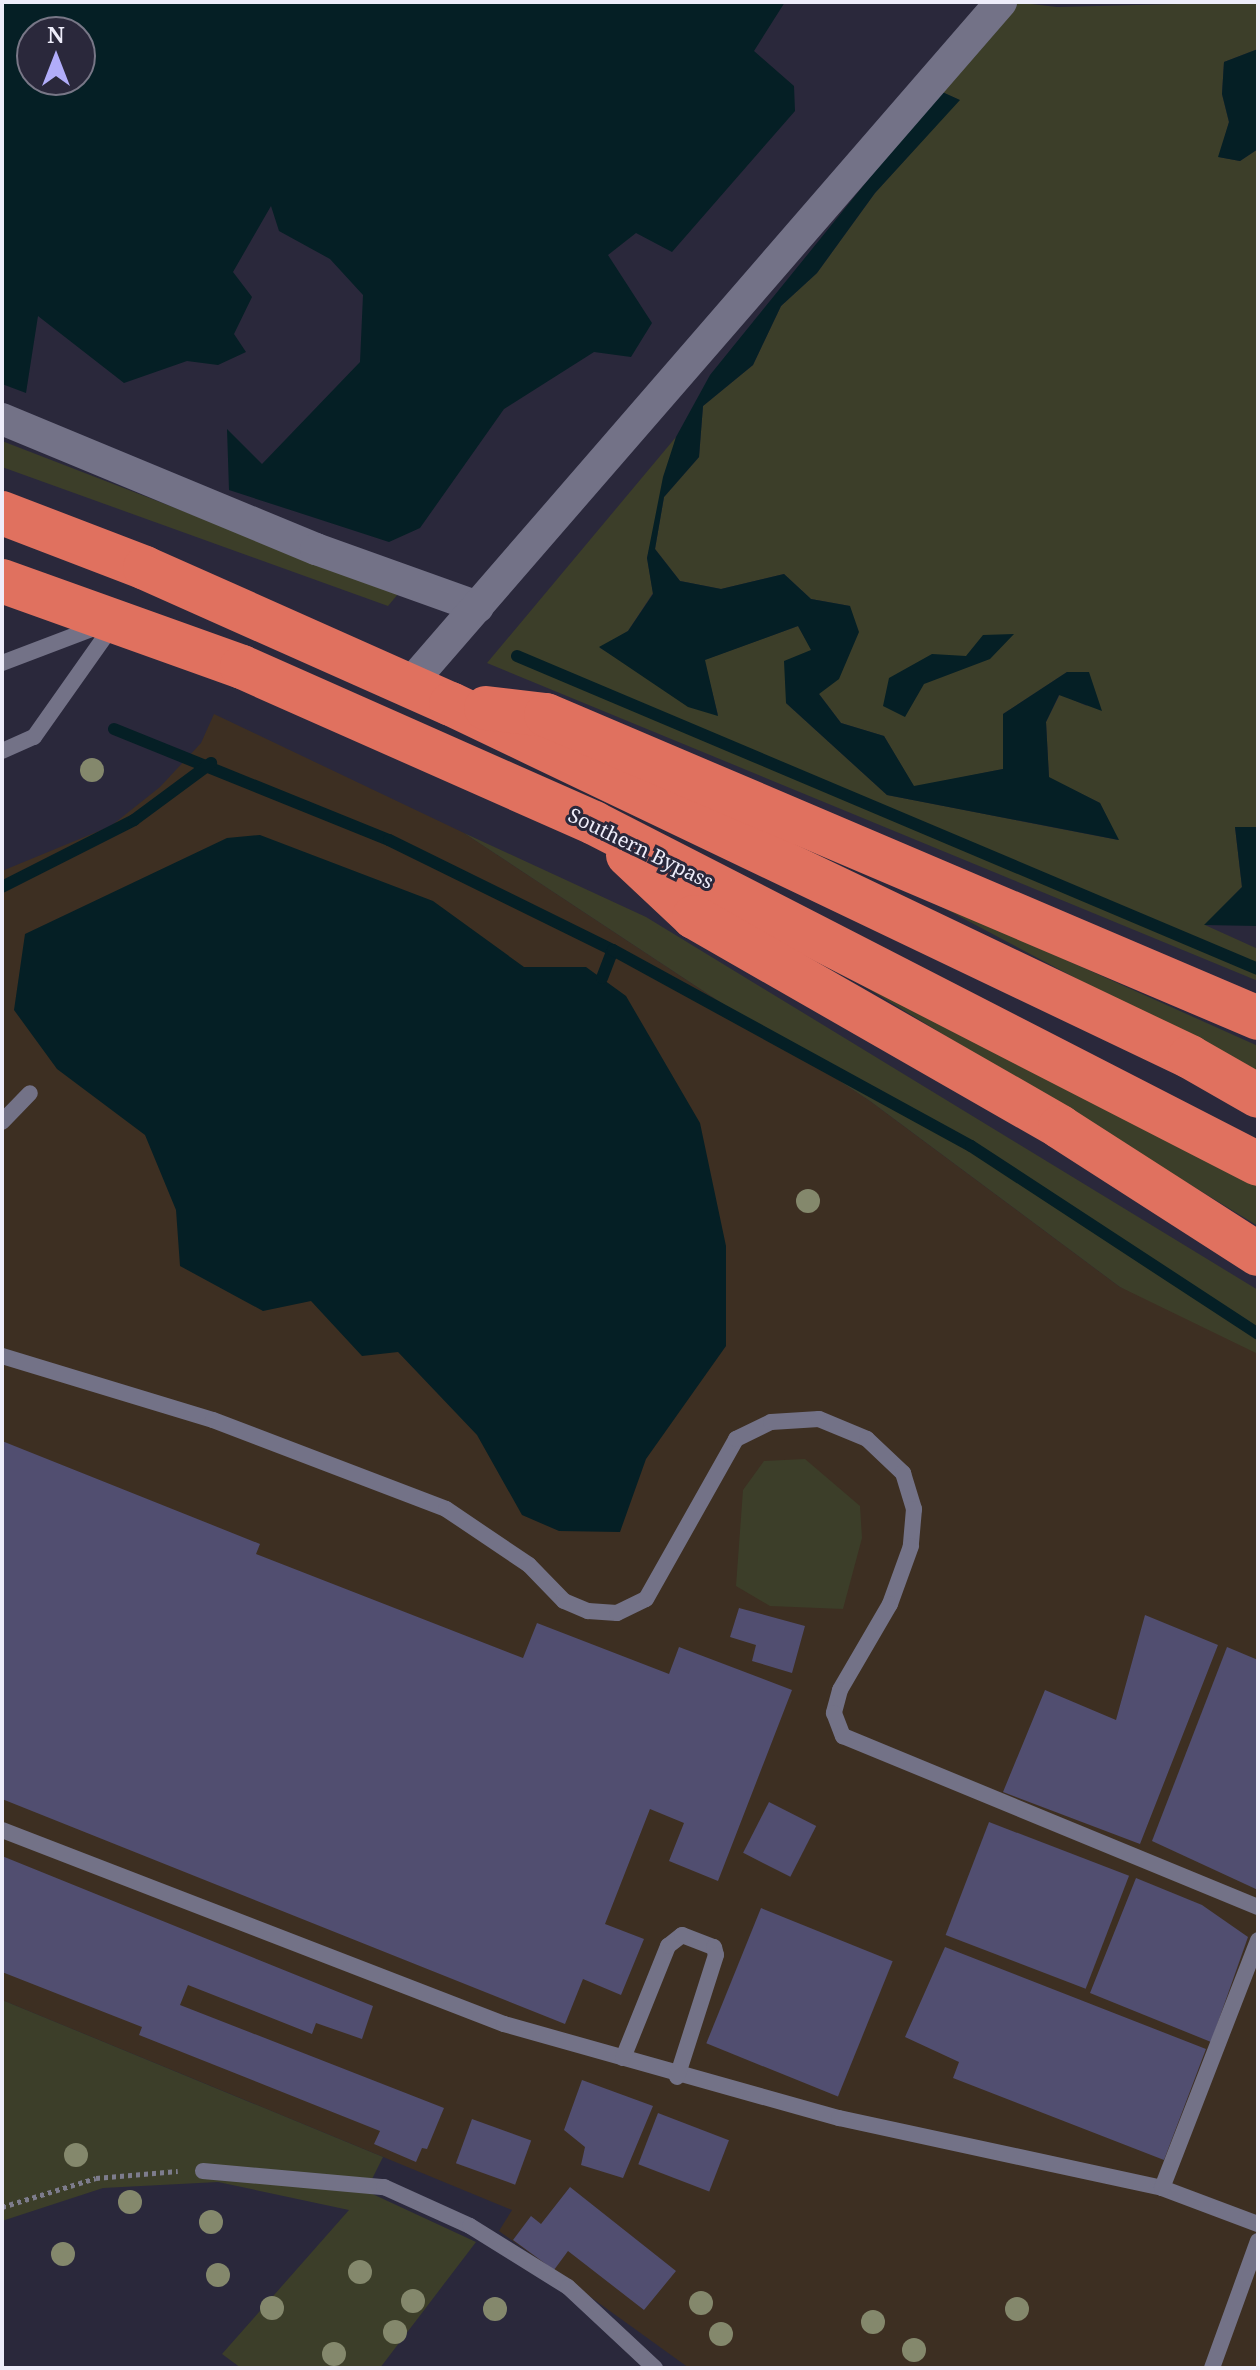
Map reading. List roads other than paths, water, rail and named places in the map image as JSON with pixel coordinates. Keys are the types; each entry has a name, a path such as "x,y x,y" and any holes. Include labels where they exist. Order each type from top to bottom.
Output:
{"highway":[{"path":"2,513 145,568 451,704 1190,1057 1258,1096"},
{"name":"Southern Bypass","path":"2,581 118,618 594,823 1258,1164"},
{"path":"451,704 546,715 1258,1018"},
{"path":"594,823 694,917 1060,1127 1258,1254"}],"street":[{"path":"409,685 1001,2"},
{"path":"2,419 316,549 478,607"}],"lane":[{"path":"2,663 118,618"},
{"path":"2,751 34,737 118,618"},
{"path":"2,1122 30,1093"},
{"path":"2,1356 213,1420 446,1509 529,1565 564,1601 588,1611 617,1613 646,1599 736,1439 771,1422 819,1419 867,1439 903,1473 914,1509 911,1546 890,1604 840,1690 834,1713 843,1736 1258,1907"},
{"path":"2,1830 504,2024 677,2077 1162,2188 1258,2224"},
{"path":"623,2058 668,1946 682,1935 714,1947 716,1955 677,2077"},
{"path":"1162,2188 1258,1940"},
{"path":"203,2171 384,2187 470,2226 568,2287 655,2368"},
{"path":"1212,2368 1258,2241"}],"waterway":[{"path":"517,656 1258,969"},
{"path":"114,729 389,840 613,950"},
{"path":"2,887 134,820 211,763"},
{"path":"602,978 613,950 971,1146 1258,1334"}]}
